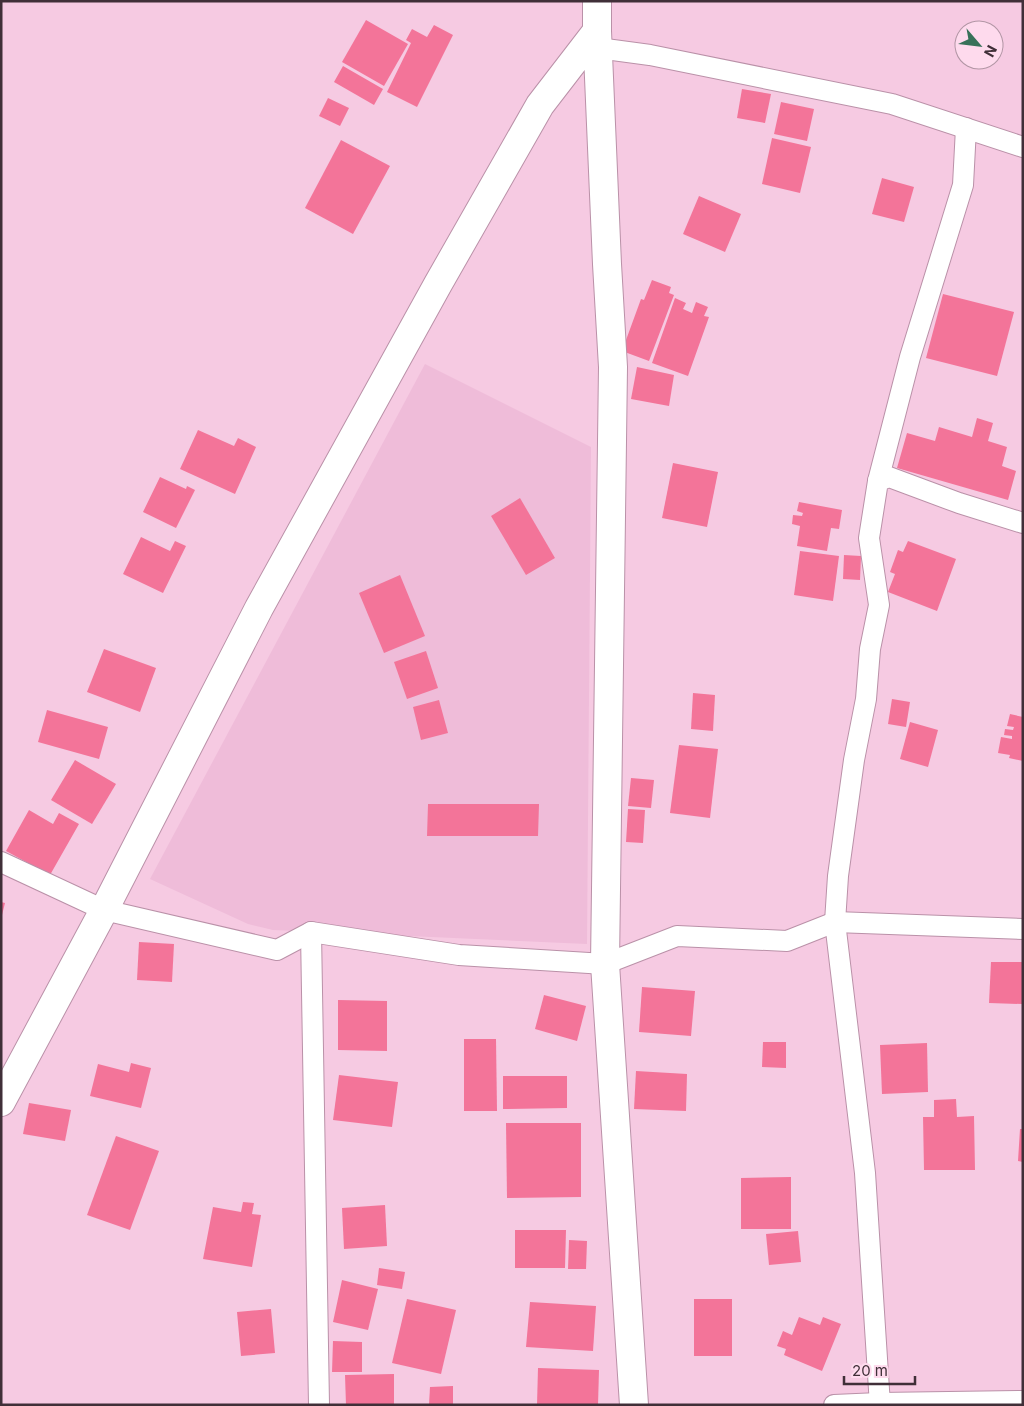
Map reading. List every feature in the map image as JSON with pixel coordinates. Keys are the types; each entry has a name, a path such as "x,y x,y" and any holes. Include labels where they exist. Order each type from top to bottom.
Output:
{"main road":[{"path":"597,1 597,40 613,367 606,964 634,1405"},
{"path":"1,1102 104,910 259,608 438,284 540,105 597,40"}],"street":[{"path":"597,40 650,55 892,104 1023,147"},
{"path":"880,1404 865,1173 835,922 838,876 852,769 866,699 870,649 879,605 869,538 878,481 910,357 963,185 966,128"},
{"path":"878,481 889,477 959,503 1023,523"},
{"path":"1,862 104,910 277,950 311,932 459,955 606,964 677,936 788,941 835,922 1023,929"},
{"path":"311,932 319,1405"},
{"path":"834,1405 1023,1401"}],"shaded area":[{"path":"425,364 591,447 587,944 273,930 248,924 150,879"}],"building":[{"path":"366,20 408,44 384,86 342,62"},
{"path":"434,25 453,35 417,107 387,92 411,43 406,40 412,29 427,37"},
{"path":"343,66 383,89 374,105 334,82"},
{"path":"742,89 771,94 765,123 737,118"},
{"path":"328,98 349,108 340,126 319,116"},
{"path":"781,102 814,109 807,141 774,134"},
{"path":"772,138 811,147 800,193 762,184"},
{"path":"341,140 390,166 353,234 305,208"},
{"path":"882,178 914,187 904,222 872,214"},
{"path":"699,196 741,214 725,252 683,234"},
{"path":"652,280 671,287 669,293 674,295 649,361 622,351 641,299 644,300"},
{"path":"943,294 1014,312 997,376 926,358"},
{"path":"675,298 686,303 683,309 692,313 696,302 708,307 704,316 709,317 688,376 652,363"},
{"path":"637,367 674,375 669,406 631,399"},
{"path":"977,418 993,423 988,441 1007,447 1002,466 1016,471 1008,500 897,468 907,433 935,441 939,427 972,437"},
{"path":"198,430 234,446 238,438 256,447 235,494 180,469"},
{"path":"673,463 718,472 707,527 662,518"},
{"path":"160,477 186,489 187,486 195,490 176,528 143,512"},
{"path":"520,498 555,558 526,575 491,516"},
{"path":"799,502 842,510 839,529 831,528 827,551 797,546 800,526 792,524 793,515 802,516 803,513 797,511"},
{"path":"141,537 170,551 175,541 186,546 163,593 123,574"},
{"path":"908,541 956,559 937,611 888,592 895,574 890,572 898,550 903,552"},
{"path":"800,551 839,556 833,601 794,595"},
{"path":"844,555 861,556 860,580 843,579"},
{"path":"400,575 425,636 384,653 359,593"},
{"path":"104,649 156,668 140,712 87,692"},
{"path":"426,651 438,688 407,699 394,662"},
{"path":"693,693 715,695 713,731 691,729"},
{"path":"892,699 910,702 906,727 888,724"},
{"path":"439,700 448,733 421,740 413,707"},
{"path":"47,710 108,727 99,759 38,742"},
{"path":"1010,714 1023,717 1023,761 1009,758 1010,755 998,753 1001,737 1012,739 1012,736 1004,735 1005,729 1013,730 1014,727 1007,726"},
{"path":"910,722 938,730 928,767 900,759"},
{"path":"679,745 718,749 710,818 670,813"},
{"path":"75,760 116,784 92,824 51,800"},
{"path":"631,778 654,780 651,808 628,806"},
{"path":"428,804 539,804 538,836 427,836"},
{"path":"628,809 645,810 643,843 626,842"},
{"path":"29,810 53,824 59,813 79,824 50,875 6,851"},
{"path":"1,902 5,903 2,915 1,915"},
{"path":"139,942 174,944 172,982 137,980"},
{"path":"991,962 1023,962 1022,1004 989,1003"},
{"path":"642,987 695,991 691,1036 639,1032"},
{"path":"544,995 586,1006 577,1041 535,1029"},
{"path":"338,1000 387,1001 387,1051 338,1050"},
{"path":"464,1039 496,1039 497,1111 464,1111"},
{"path":"763,1042 786,1042 786,1068 762,1067"},
{"path":"927,1043 928,1092 882,1094 880,1045"},
{"path":"131,1063 151,1068 141,1108 90,1096 98,1064 129,1072"},
{"path":"636,1071 687,1074 686,1111 634,1109"},
{"path":"339,1075 398,1082 392,1127 333,1120"},
{"path":"503,1076 567,1076 567,1108 503,1109"},
{"path":"956,1099 957,1117 974,1116 975,1170 924,1170 923,1117 934,1117 934,1100"},
{"path":"29,1103 71,1110 65,1141 23,1134"},
{"path":"506,1123 581,1123 581,1197 507,1198"},
{"path":"1020,1129 1023,1129 1023,1162 1018,1161"},
{"path":"116,1136 159,1151 130,1230 87,1215"},
{"path":"791,1177 791,1229 741,1229 741,1178"},
{"path":"243,1202 254,1203 252,1214 261,1215 252,1267 203,1259 213,1207 241,1212"},
{"path":"385,1205 387,1246 344,1249 342,1208"},
{"path":"515,1230 566,1230 565,1268 515,1268"},
{"path":"798,1231 801,1262 769,1265 766,1234"},
{"path":"569,1240 587,1241 586,1269 568,1269"},
{"path":"379,1268 405,1272 402,1289 377,1285"},
{"path":"342,1280 378,1289 368,1330 333,1322"},
{"path":"407,1299 456,1310 441,1374 392,1363"},
{"path":"694,1299 732,1299 732,1356 694,1356"},
{"path":"530,1302 596,1306 593,1351 526,1347"},
{"path":"271,1309 275,1353 241,1356 237,1312"},
{"path":"799,1317 820,1325 823,1317 841,1324 822,1371 784,1355 786,1349 777,1346 783,1331 792,1335"},
{"path":"333,1341 362,1342 362,1372 332,1372"},
{"path":"538,1368 599,1370 598,1405 537,1405"},
{"path":"394,1374 394,1405 346,1405 345,1375"},
{"path":"453,1386 453,1405 429,1405 430,1387"}]}
